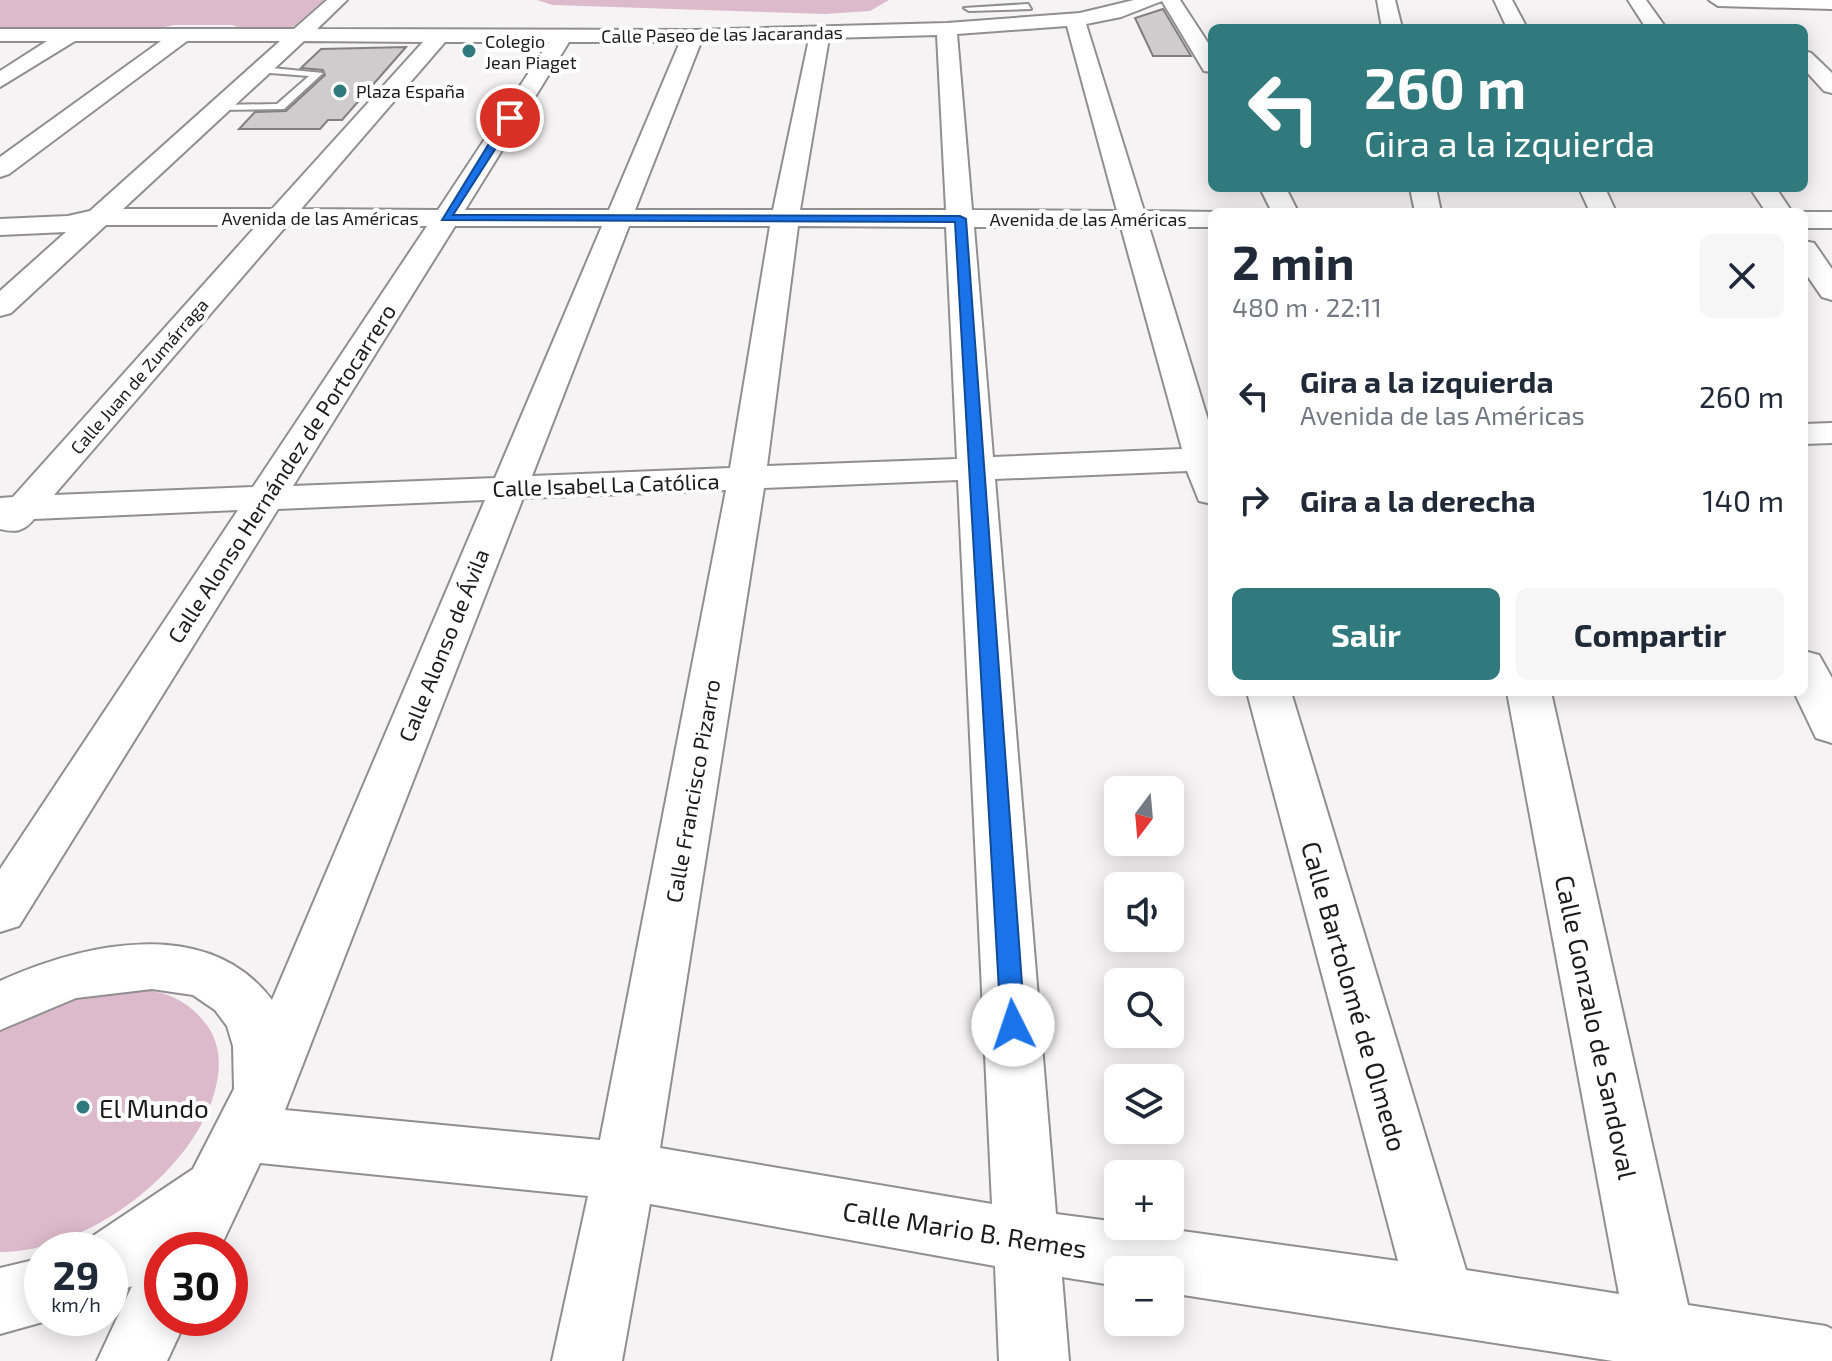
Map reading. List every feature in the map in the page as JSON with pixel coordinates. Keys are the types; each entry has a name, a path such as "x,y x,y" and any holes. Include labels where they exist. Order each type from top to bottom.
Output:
{"street":[{"path":"0,307 338,0"},
{"name":"Calle Paseo de las Jacarandas","path":"0,35 820,34 958,19 1075,19 1114,13 1153,0"},
{"path":"1171,0 1208,60"},
{"path":"1386,0 1391,24"},
{"path":"1503,0 1515,24"},
{"path":"1637,0 1653,24"},
{"path":"1718,0 1832,3"},
{"path":"1750,1 1767,19"},
{"path":"958,19 960,219 1034,1361"},
{"path":"1075,19 1208,467"},
{"name":"Calle Francisco Pizarro","path":"587,1361 625,1171 747,478 785,219 820,34"},
{"path":"0,80 71,35"},
{"path":"0,169 183,35"},
{"name":"Calle Juan de Zumárraga","path":"8,518 439,36"},
{"name":"Calle Alonso Hernández de Portocarrero","path":"0,911 563,36"},
{"name":"Calle Alonso de Ávila","path":"194,1232 241,1139 693,36"},
{"path":"1808,61 1832,86"},
{"name":"Avenida de las Américas","path":"0,208 56,208 99,217 1208,219"},
{"name":"Avenida de las Américas","path":"0,227 68,224 99,217"},
{"path":"1808,220 1832,220"},
{"path":"1808,255 1832,291"},
{"path":"1808,434 1832,433"},
{"name":"Calle Isabel La Católica","path":"8,518 265,498 747,478 975,469 1208,470"},
{"path":"1808,674 1832,727"},
{"name":"Calle Bartolomé de Olmedo","path":"1270,696 1442,1300"},
{"name":"Calle Gonzalo de Sandoval","path":"1530,696 1663,1348"},
{"path":"0,1007 36,989 111,969 162,966 196,973 226,986 248,1008 259,1029 265,1053 241,1139 169,1225 128,1251"},
{"name":"Calle Mario B. Remes","path":"241,1139 625,1171 1028,1241 1442,1300 1663,1348 1826,1361"},
{"path":"0,1301 24,1295"},
{"path":"132,1361 144,1335"}],"lane":[{"path":"958,19 1028,7"},
{"path":"219,108 280,107 318,73 261,70"}],"shaded area":[{"path":"0,0 324,0 294,26 280,32 251,32 232,25 174,25 147,31 0,30"},
{"path":"537,0 889,0 870,11 825,14 553,5"},
{"path":"114,988 152,991 171,996 184,1004 206,1024 215,1040 219,1058 214,1094 202,1124 183,1153 130,1203 81,1232 24,1232 24,1250 0,1252 0,1029 64,998"}],"building":[{"path":"1163,9 1191,56 1153,56 1135,18"},
{"name":"Plaza España","path":"406,47 342,120 328,120 320,129 239,129 255,112 286,111 325,75 323,70 301,68 321,49"}],"place":[{"name":"Colegio Jean Piaget","path":"469,51"},
{"name":"Plaza España","path":"340,91"},
{"name":"El Mundo","path":"83,1107"}],"route":[{"path":"510,118 446,218 960,219 1013,1025"}]}
